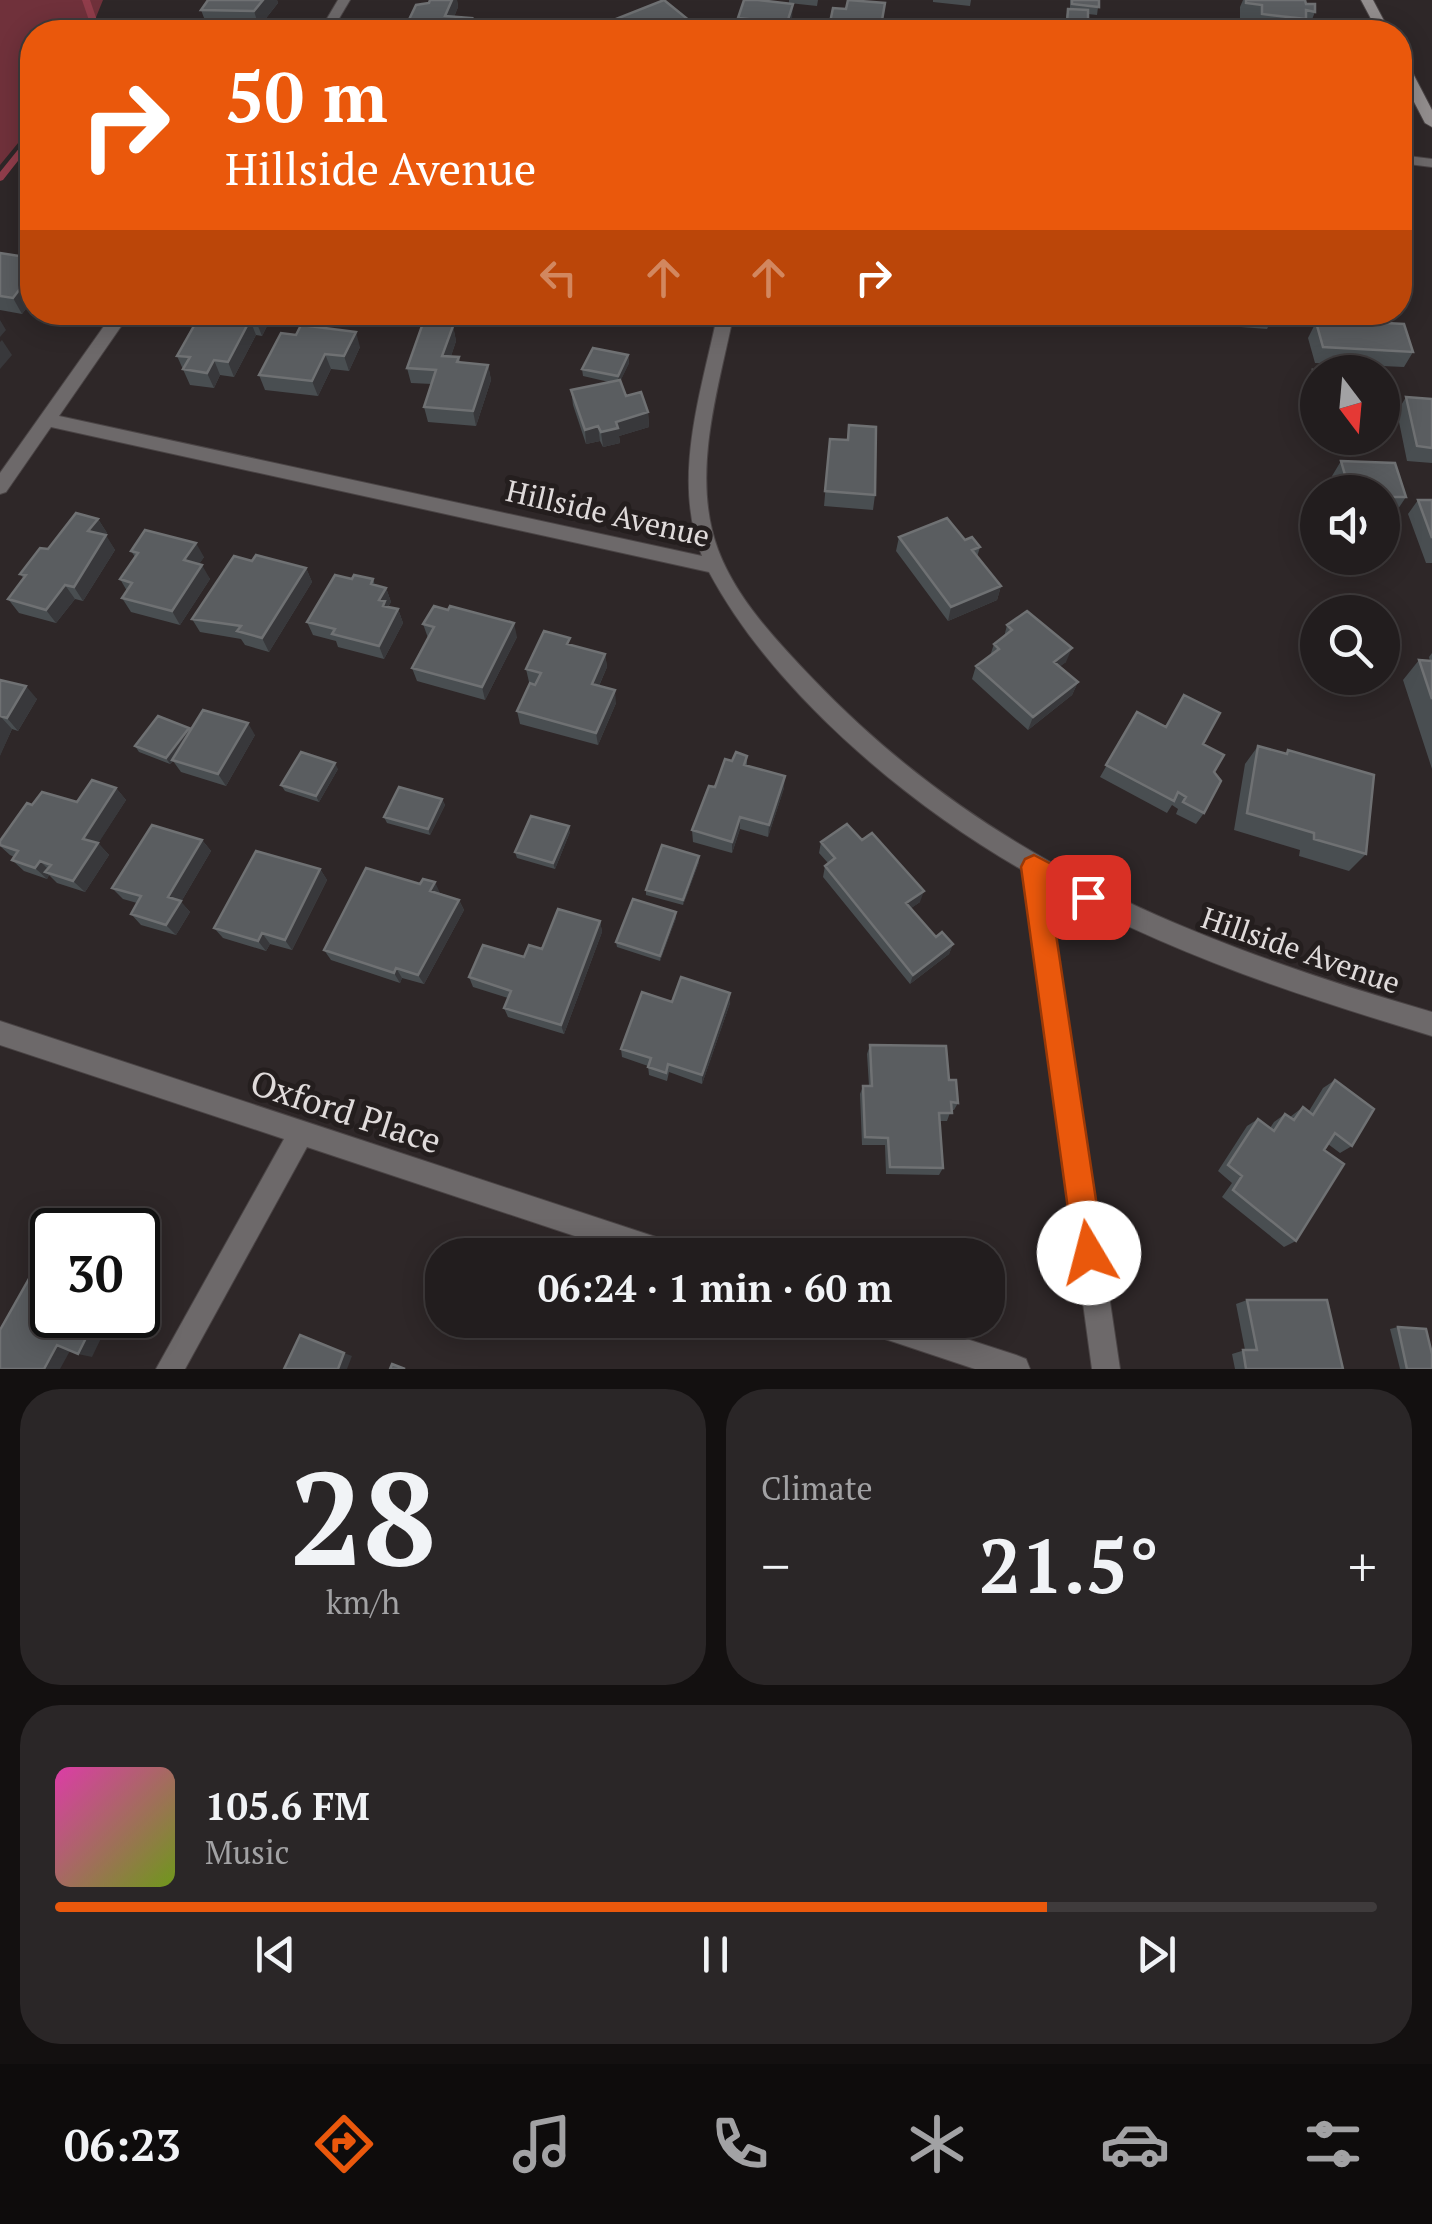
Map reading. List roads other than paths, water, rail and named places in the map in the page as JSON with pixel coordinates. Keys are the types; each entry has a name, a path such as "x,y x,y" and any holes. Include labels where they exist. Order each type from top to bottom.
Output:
{"main road":[{"path":"1412,84 1432,122"}],"street":[{"path":"0,487 114,325"},
{"path":"716,566 702,528 697,488 724,325"},
{"name":"Hillside Avenue","path":"47,420 716,566 750,622 805,687 872,750 950,812 1034,867 1212,954 1334,997 1432,1024"},
{"path":"1034,867 1106,1369"},
{"name":"Oxford Place","path":"0,1034 619,1238"},
{"path":"170,1369 301,1133"},
{"path":"922,1338 1016,1369"}],"waterway":[{"path":"86,0 93,20"},
{"path":"0,178 20,153"}]}
